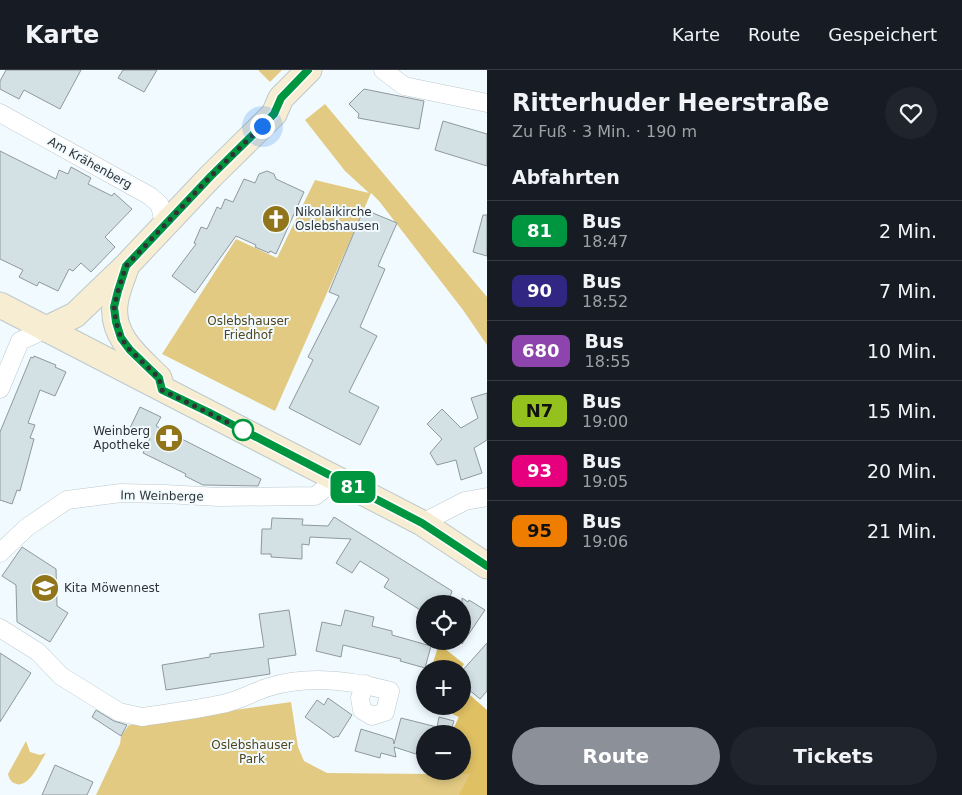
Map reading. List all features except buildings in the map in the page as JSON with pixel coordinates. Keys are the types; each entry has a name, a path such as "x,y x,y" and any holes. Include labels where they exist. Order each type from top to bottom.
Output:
{"main road":[{"path":"46,329 76,315 126,266 164,224 274,114 281,98 308,70"},
{"path":"274,114 291,108 328,70"},
{"path":"126,266 114,307 116,322 121,338 130,350 159,378 162,390"},
{"path":"0,305 422,523 487,566"}],"street":[{"path":"383,70 404,86 487,103"},
{"name":"Am Krähenberg","path":"7,117 150,196 160,205 164,224"},
{"path":"0,389 20,341 46,329"},
{"name":"Im Weinberge","path":"0,553 26,528 67,500 121,494 219,497 315,496 337,479"},
{"path":"422,523 465,501 487,497"},
{"path":"0,628 38,652 61,676 120,712 130,716 142,717 224,704 270,686 308,680 344,681 364,684"}],"green space":[{"path":"258,70 282,70 270,82"},
{"name":"Oslebshauser Friedhof","path":"325,104 487,297 487,345 463,310 371,193 275,411 162,354 236,239 277,258 315,180 369,193 345,171 305,120"},
{"name":"Oslebshauser Park","path":"291,702 298,747 304,761 327,773 416,774 416,780 471,780 471,738 487,795 96,795 120,744 121,736 129,725"},
{"name":"Oslebshauser Park","path":"455,715 465,715 467,725 455,725 459,717"},
{"path":"26,741 30,752 40,755 46,753 29,779 24,783 14,783 8,774"}],"shaded area":[{"path":"437,650 446,650 459,660 434,660"},
{"path":"471,696 487,710 487,795 459,795 467,780 471,780 471,725 455,725 459,717 455,715 471,715"}],"bus line":[{"name":"81","path":"308,70 281,98 274,114 164,224 126,266 114,307 121,338 130,350 159,378 162,390 422,523 487,566"}],"place":[{"name":"Nikolaikirche Oslebshausen","path":"276,219"},
{"name":"Weinberg Apotheke","path":"169,438"},
{"name":"Kita Möwennest","path":"45,588"}],"route":[{"path":"243,430 162,390 159,378 130,350 121,338 114,307 126,266 164,224 262,126"}]}
